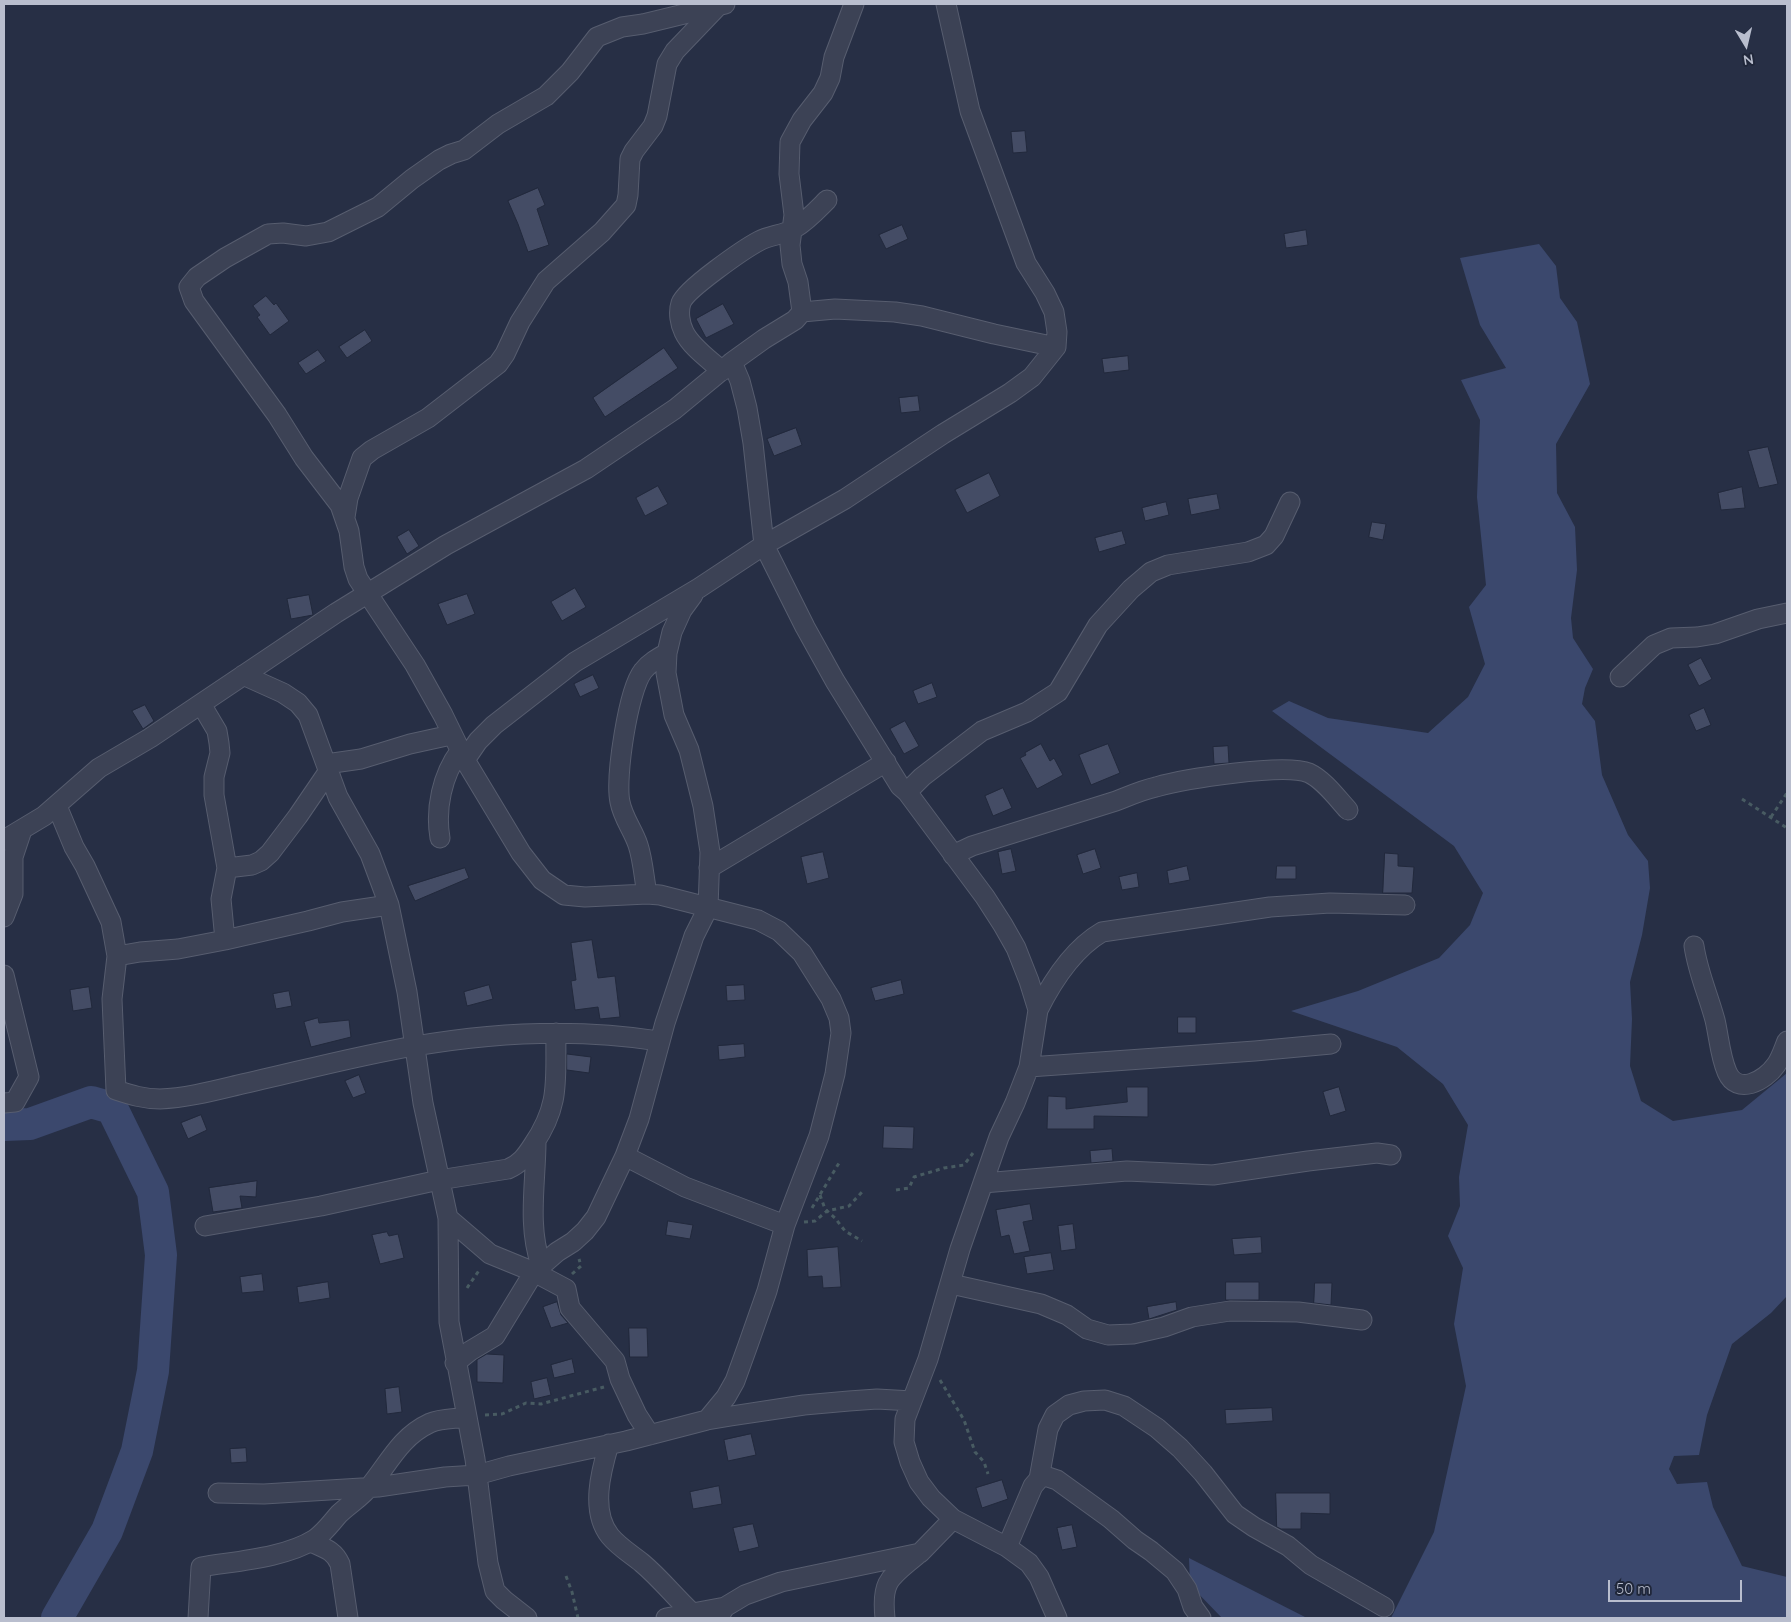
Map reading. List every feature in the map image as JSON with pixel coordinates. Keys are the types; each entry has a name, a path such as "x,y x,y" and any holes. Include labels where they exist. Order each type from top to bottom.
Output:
{"street":[{"path":"345,517 348,498 362,458 372,450 428,418 498,364 530,304 546,282 602,232 626,206 630,159 653,126 657,116 667,64 675,51 722,4"},
{"path":"707,1420 726,1397 738,1374 766,1291 785,1225 819,1136 835,1074 841,1033 839,1018 831,999 802,953 779,931 758,920 680,899 647,894 584,897 564,895 542,880 522,853 459,749 443,715 415,665 367,594 354,567 345,517 340,505 304,458 278,415 194,301 189,287 192,282 225,258 268,234 283,233 306,236 328,232 378,207 439,160 464,150 498,124 546,96 570,72 597,37 622,27 643,24 722,4"},
{"path":"802,312 798,282 792,264 790,244 794,215 789,167 790,142 802,120 823,93 830,78 834,57 854,4"},
{"path":"227,868 252,865 261,861 270,853 298,816 327,768 410,744 459,749 478,741 494,725 575,662 698,588 764,545 845,499 943,434 1010,394 1032,377 1056,347 1057,332 1054,312 1045,293 1026,263 970,110 946,4"},
{"path":"827,200 802,224 792,230 759,241 690,291 681,302 679,316 684,332 689,340 727,367 740,381 748,417 764,545 804,627 900,786 907,792 985,897 1016,948 1038,1010"},
{"path":"4,840 57,806 99,768 150,738 336,613 446,545 586,469 675,409 764,338 795,320 802,312 835,308 895,312 922,316 1056,347"},
{"path":"907,792 922,777 982,731 1027,712 1058,692 1098,625 1131,589 1151,572 1168,565 1248,552 1266,545 1274,536 1290,502"},
{"path":"455,1363 470,1351 495,1336 538,1268 573,1242 596,1217 625,1156 639,1119 659,1041 694,936 708,908 710,852 703,806 689,750 674,715 666,673 667,653 672,632 682,610 698,588"},
{"path":"1620,677 1654,644 1671,638 1697,638 1758,619 1787,613"},
{"path":"647,894 638,845 619,801 618,776 626,721 633,691 642,672 655,660 667,653"},
{"path":"243,675 283,693 298,703 308,715 341,803 370,854 389,905 408,992 423,1103 448,1218 449,1322 455,1363 473,1416 476,1475 488,1563 496,1590 504,1600 526,1618"},
{"path":"201,704 217,732 220,743 220,753 214,777 214,795 227,868 221,899 224,940"},
{"path":"440,838 437,824 441,794 451,762 459,749"},
{"path":"709,868 886,762"},
{"path":"953,854 1158,786 1250,772 1294,770 1309,773 1318,779 1348,810"},
{"path":"57,806 74,847 103,901 111,922 117,956 112,999 116,1090 138,1097 160,1099 217,1090 415,1046 497,1035 605,1034 659,1041"},
{"path":"4,917 13,894 13,857 22,830"},
{"path":"1057,1618 1040,1577 1029,1563 1007,1547 953,1519 931,1498 919,1482 904,1442 905,1419 928,1359 960,1249 999,1137 1029,1067 1038,1010 1048,990 1061,972 1088,940 1102,932 1270,907 1330,903 1405,905"},
{"path":"117,956 178,949 342,912 389,905"},
{"path":"1694,946 1702,984 1714,1020 1728,1074 1736,1083 1744,1086 1756,1083 1767,1074 1776,1065 1787,1040"},
{"path":"4,975 29,1077 15,1102 4,1103"},
{"path":"205,1226 321,1206 439,1180 513,1167 522,1160 536,1141 550,1115 557,1081 556,1033"},
{"path":"1029,1067 1330,1044"},
{"path":"536,1141 532,1211 538,1268"},
{"path":"983,1183 1127,1171 1213,1175 1377,1153 1391,1155"},
{"path":"625,1156 685,1187 785,1225"},
{"path":"448,1218 490,1254 538,1268 566,1289 570,1308 615,1361 620,1379 636,1415 650,1435"},
{"path":"950,1284 1041,1304 1067,1315 1087,1329 1108,1335 1132,1334 1164,1327 1192,1317 1230,1311 1298,1312 1362,1320"},
{"path":"218,1493 264,1494 369,1488 445,1477 476,1475 707,1420 826,1403 878,1399 912,1401"},
{"path":"1040,1479 1048,1429 1055,1415 1069,1405 1084,1401 1105,1400 1124,1406 1157,1428 1180,1448 1203,1473 1235,1514 1288,1546 1311,1565 1384,1607"},
{"path":"198,1618 201,1567 276,1553 311,1542 369,1488 394,1452 415,1433 436,1421 473,1416"},
{"path":"609,1444 601,1470 599,1501 602,1518 609,1534 663,1582 691,1612"},
{"path":"1007,1547 1030,1492 1040,1479 1045,1476 1057,1480 1111,1519 1134,1540 1163,1560 1175,1571 1187,1588 1193,1607 1201,1618"},
{"path":"886,1618 884,1604 888,1582 895,1573 920,1553 953,1519"},
{"path":"311,1542 334,1553 340,1564 348,1618"},
{"path":"666,1618 691,1612 721,1613 745,1595 781,1582 920,1553"}],"path":[{"path":"1771,817 1787,793"},
{"path":"1742,799 1787,828"},
{"path":"896,1190 909,1188 914,1178 944,1168 964,1165 974,1152"},
{"path":"801,1182 820,1195 827,1211 845,1231 862,1241"},
{"path":"804,1222 815,1221 827,1211 849,1206 862,1192"},
{"path":"566,1289 565,1282 581,1266 573,1242"},
{"path":"928,1359 964,1420 975,1452 984,1462 988,1474"},
{"path":"473,1416 502,1414 526,1402 541,1404 612,1385 620,1379"},
{"path":"566,1576 578,1618"}],"water":[{"path":"1539,244 1556,266 1560,298 1577,322 1590,384 1556,444 1557,493 1575,527 1577,570 1571,618 1573,638 1593,669 1585,688 1582,704 1595,721 1602,775 1628,835 1648,861 1650,888 1642,935 1630,982 1632,1019 1630,1066 1641,1101 1673,1121 1742,1110 1787,1073 1787,1296 1771,1313 1732,1344 1707,1415 1699,1455 1674,1456 1669,1469 1677,1484 1707,1482 1713,1507 1742,1566 1787,1577 1787,1618 1391,1618 1434,1532 1466,1386 1454,1324 1463,1268 1448,1236 1460,1206 1459,1177 1468,1125 1443,1084 1397,1047 1291,1011 1358,991 1439,958 1470,925 1483,893 1454,846 1272,711 1289,701 1328,718 1428,733 1468,697 1485,664 1469,607 1486,585 1477,497 1480,420 1461,380 1506,368 1480,325 1460,258"},
{"path":"1189,1558 1306,1618 1222,1618 1190,1585"}],"building":[{"path":"1025,131 1027,152 1013,153 1011,132"},
{"path":"538,188 545,205 537,209 549,245 528,252 508,201"},
{"path":"902,225 908,239 886,249 879,235"},
{"path":"1306,230 1308,245 1286,248 1284,234"},
{"path":"266,296 274,305 276,303 289,321 270,335 257,317 260,315 253,306"},
{"path":"723,304 734,324 706,338 696,319"},
{"path":"365,330 372,341 347,358 339,347"},
{"path":"664,348 678,368 605,417 593,398"},
{"path":"318,350 326,361 306,374 298,363"},
{"path":"1128,356 1129,370 1104,373 1102,359"},
{"path":"918,396 920,411 901,413 899,398"},
{"path":"796,428 802,445 774,456 767,439"},
{"path":"1768,447 1778,484 1759,488 1748,451"},
{"path":"989,473 1000,496 967,513 955,490"},
{"path":"658,486 668,504 645,516 636,498"},
{"path":"1742,487 1745,508 1721,510 1718,493"},
{"path":"1217,494 1220,509 1191,515 1188,499"},
{"path":"1166,502 1169,515 1145,521 1142,508"},
{"path":"1372,522 1386,524 1383,540 1369,537"},
{"path":"409,530 419,546 407,554 397,537"},
{"path":"1122,531 1126,544 1099,552 1095,538"},
{"path":"575,588 586,607 562,621 551,602"},
{"path":"467,594 475,614 447,625 438,604"},
{"path":"309,595 313,615 291,619 287,599"},
{"path":"1701,658 1712,679 1699,686 1688,665"},
{"path":"593,675 599,688 580,697 574,684"},
{"path":"932,683 937,697 918,704 913,691"},
{"path":"145,705 154,721 143,729 132,711"},
{"path":"1704,708 1711,725 1696,731 1689,715"},
{"path":"905,721 919,746 904,754 890,729"},
{"path":"1041,744 1050,761 1054,758 1063,775 1037,789 1020,758"},
{"path":"1108,744 1120,773 1091,785 1079,755"},
{"path":"1228,746 1229,763 1214,764 1213,747"},
{"path":"1003,788 1012,808 993,816 985,796"},
{"path":"1011,849 1016,871 1002,874 998,852"},
{"path":"1095,849 1101,868 1083,874 1077,855"},
{"path":"823,852 829,878 807,884 801,857"},
{"path":"1385,853 1398,854 1398,866 1414,867 1412,893 1383,893"},
{"path":"1187,866 1190,880 1169,884 1167,871"},
{"path":"1277,866 1296,866 1296,879 1276,879"},
{"path":"465,868 469,878 415,901 408,886"},
{"path":"1137,873 1139,887 1122,890 1119,877"},
{"path":"592,940 598,978 615,976 620,1017 600,1019 598,1007 575,1010 571,981 576,980 571,943"},
{"path":"901,980 904,994 875,1001 871,988"},
{"path":"489,985 493,999 467,1006 464,992"},
{"path":"744,985 745,1000 727,1001 726,986"},
{"path":"89,987 92,1008 73,1011 70,990"},
{"path":"289,991 292,1006 276,1009 273,994"},
{"path":"1178,1017 1196,1017 1196,1033 1178,1033"},
{"path":"318,1018 319,1023 349,1020 351,1037 311,1047 304,1022"},
{"path":"744,1044 745,1057 719,1060 718,1046"},
{"path":"567,1054 591,1057 589,1073 567,1070"},
{"path":"359,1075 366,1093 353,1098 345,1081"},
{"path":"1127,1087 1148,1087 1148,1117 1094,1116 1094,1129 1047,1129 1048,1096 1066,1097 1066,1109 1127,1102"},
{"path":"1339,1087 1346,1111 1330,1116 1323,1092"},
{"path":"201,1115 207,1130 188,1139 181,1123"},
{"path":"884,1126 914,1127 913,1149 883,1148"},
{"path":"1112,1149 1113,1161 1091,1163 1090,1151"},
{"path":"257,1181 256,1197 240,1196 242,1208 213,1212 209,1188"},
{"path":"1030,1204 1033,1220 1023,1222 1030,1251 1014,1254 1009,1235 1001,1237 996,1210"},
{"path":"668,1221 693,1225 690,1239 666,1235"},
{"path":"1073,1224 1076,1249 1061,1251 1058,1226"},
{"path":"387,1232 389,1236 398,1234 404,1258 380,1264 372,1235"},
{"path":"1261,1237 1262,1253 1234,1255 1232,1239"},
{"path":"838,1247 841,1287 823,1288 822,1276 808,1277 807,1250"},
{"path":"1051,1253 1054,1270 1027,1274 1024,1257"},
{"path":"262,1274 264,1291 242,1293 240,1277"},
{"path":"328,1282 330,1298 299,1303 297,1287"},
{"path":"1226,1282 1259,1282 1259,1300 1226,1300"},
{"path":"1315,1283 1332,1283 1331,1305 1314,1303"},
{"path":"557,1302 561,1315 568,1323 551,1328 543,1307"},
{"path":"1176,1302 1177,1310 1149,1319 1147,1307"},
{"path":"629,1328 647,1328 648,1357 630,1357"},
{"path":"487,1354 504,1355 503,1383 477,1382 477,1360"},
{"path":"572,1359 575,1373 554,1378 551,1365"},
{"path":"547,1378 551,1395 534,1399 531,1382"},
{"path":"399,1387 402,1412 387,1414 385,1389"},
{"path":"1272,1408 1273,1421 1226,1424 1225,1410"},
{"path":"751,1434 756,1455 728,1461 724,1440"},
{"path":"246,1448 247,1462 231,1463 230,1449"},
{"path":"1002,1480 1008,1499 982,1508 976,1488"},
{"path":"719,1486 722,1504 693,1509 690,1492"},
{"path":"1276,1493 1330,1493 1330,1514 1301,1513 1301,1529 1281,1529 1277,1527"},
{"path":"753,1524 759,1547 739,1552 733,1528"},
{"path":"1072,1525 1077,1547 1062,1550 1057,1528"}],"waterway":[{"path":"4,1125 30,1124 91,1102 112,1108 153,1192 161,1255 153,1371 137,1451 107,1531 57,1618"}]}
